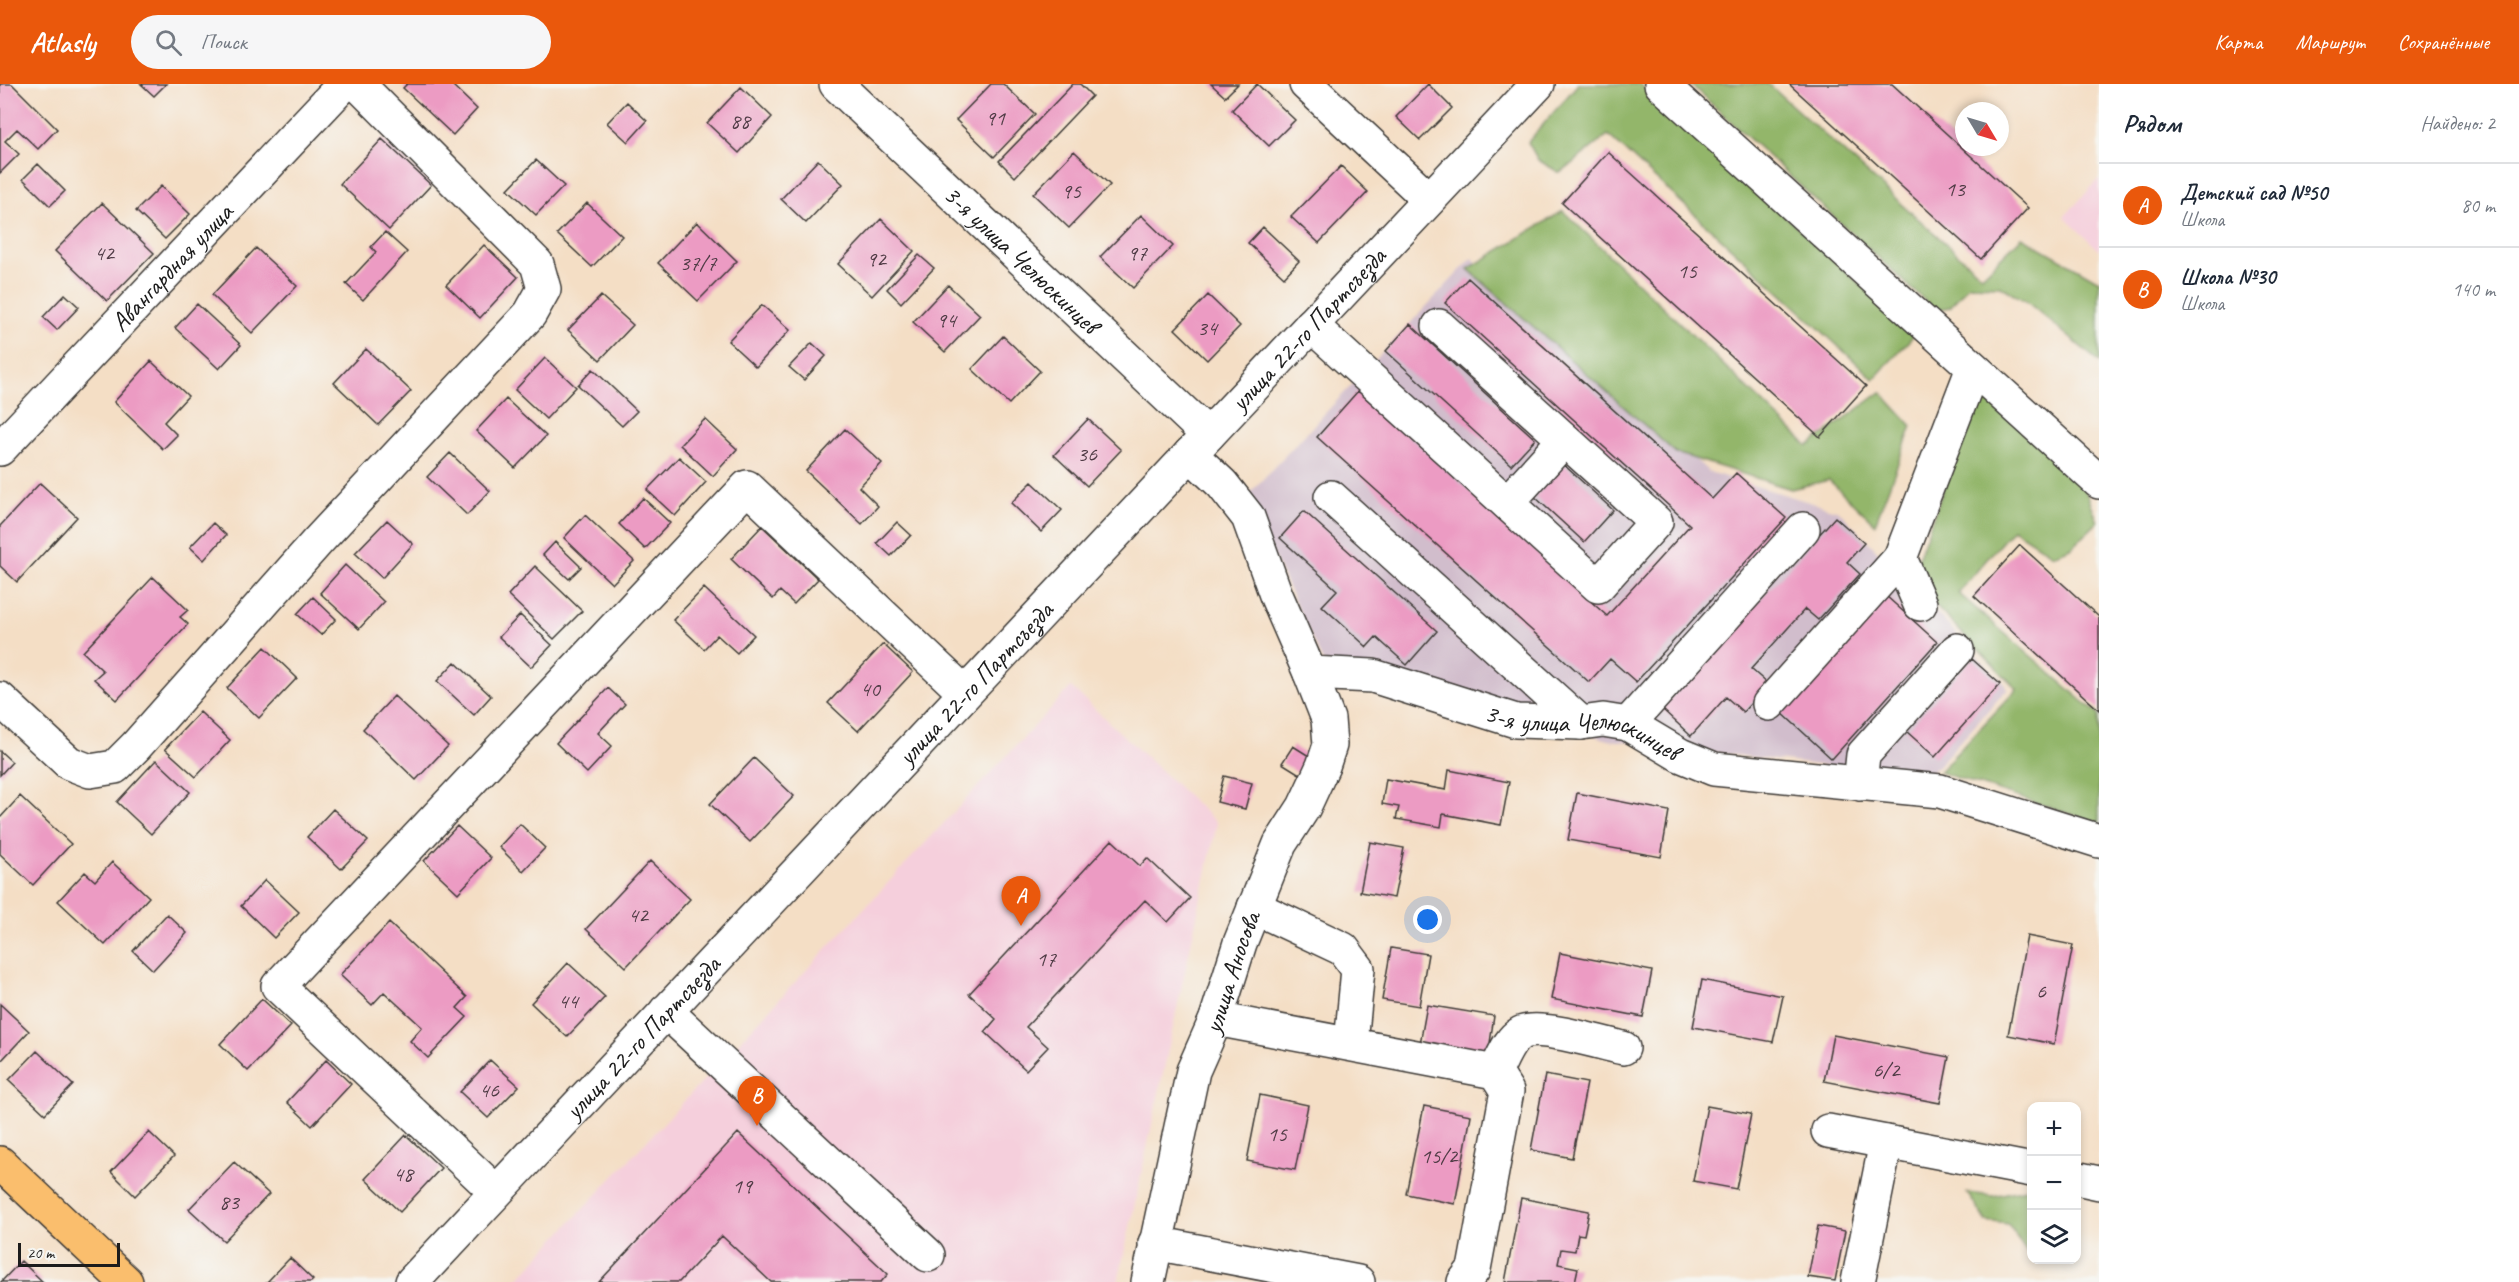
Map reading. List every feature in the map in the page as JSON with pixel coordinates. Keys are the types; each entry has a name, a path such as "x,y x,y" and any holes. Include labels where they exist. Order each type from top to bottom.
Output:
{"main road":[{"path":"0,1163 126,1282"}],"street":[{"name":"3-я улица Челюскинцев","path":"836,84 1199,444 1222,484 1248,517 1276,595 1310,673 1373,676 1516,720 1581,723 1603,720 1628,724 1680,755 1714,769 1940,791 2099,841"},
{"path":"1306,84 1429,200"},
{"name":"улица 22-го Партсъезда","path":"412,1282 1538,84"},
{"path":"1661,84 2099,482"},
{"path":"0,699 69,763 90,771 115,767 318,541 530,314 544,289 537,264 344,85"},
{"name":"Авангардная улица","path":"0,449 344,85"},
{"path":"1311,325 1598,586 1656,522 1439,326"},
{"path":"1769,704 1900,558 1973,368"},
{"path":"1507,503 1564,440"},
{"path":"496,1192 278,986 334,926 747,487 965,693"},
{"path":"1331,497 1581,723"},
{"path":"1628,724 1803,529"},
{"path":"1900,558 1920,604"},
{"path":"1860,784 1863,755 1957,650"},
{"name":"улица Аносова","path":"1148,1282 1193,1071 1216,1019 1240,943 1280,844 1304,807 1330,745 1328,719 1310,673"},
{"path":"1254,907 1343,949 1358,969 1351,1044"},
{"path":"666,1011 928,1255"},
{"path":"1216,1019 1496,1072 1507,1091 1474,1269 1464,1282"},
{"path":"1496,1072 1507,1048 1520,1034 1536,1029 1623,1048"},
{"path":"1828,1131 2027,1169"},
{"path":"1858,1282 1886,1142"},
{"path":"2081,1179 2099,1183"},
{"path":"1155,1243 1317,1278 1358,1282"}],"shaded area":[{"path":"2099,179 2099,250 2064,217"},
{"path":"1472,258 1709,472 1839,511 2008,688 1927,778 1609,740 1323,662 1246,497"},
{"path":"1071,687 1217,823 1118,1282 515,1282"}],"green space":[{"path":"1578,84 1640,84 1915,334 1874,379 1608,135 1560,173 1538,160 1528,142"},
{"path":"1690,84 1768,84 1982,276 2022,237 2099,281 2099,362 2027,302 2001,286 1968,285 1950,307 1935,310"},
{"path":"1563,211 1808,446 1881,392 1912,426 1875,524 1829,480 1791,489 1676,453 1468,269"},
{"path":"1980,390 2083,484 2098,522 2071,548 2053,555 2013,529 1958,593 2099,715 2099,823 1939,772 2017,689 1910,580"},
{"path":"2027,1189 2027,1252 2008,1224 1986,1221 1967,1193 1993,1196"}],"building":[{"path":"0,84 12,84 57,129 38,149 17,129 5,141 19,154 0,173"},
{"path":"141,84 166,84 154,96"},
{"path":"407,84 451,84 477,109 453,135 403,88"},
{"path":"991,84 1003,84 1035,114 994,157 956,120"},
{"path":"1073,84 1080,84 1092,96 1015,177 999,161"},
{"path":"1211,84 1238,84 1225,97"},
{"path":"1257,84 1295,120 1269,146 1232,110"},
{"path":"1428,84 1452,108 1420,140 1396,117"},
{"path":"1789,84 1892,84 1955,141 1955,156 1971,156 2028,208 1981,259"},
{"path":"741,87 772,117 739,153 707,123"},
{"path":"627,102 647,121 628,142 607,123"},
{"path":"382,139 431,185 389,230 340,184"},
{"path":"1074,151 1110,185 1069,228 1033,194"},
{"path":"1608,152 1866,386 1820,437 1562,203"},
{"path":"536,160 564,186 536,215 508,189"},
{"path":"818,160 843,184 806,223 781,199"},
{"path":"38,164 65,191 50,206 23,179"},
{"path":"1341,166 1368,192 1319,243 1291,217"},
{"path":"161,186 190,214 165,239 136,211"},
{"path":"102,203 154,253 107,301 55,251"},
{"path":"587,203 622,236 592,267 557,234"},
{"path":"1141,215 1173,246 1133,288 1100,257"},
{"path":"881,219 914,251 872,296 838,264"},
{"path":"697,222 737,261 698,301 658,263"},
{"path":"1263,227 1299,261 1284,277 1248,243"},
{"path":"385,232 407,252 363,300 346,284 376,252 371,247"},
{"path":"484,245 518,277 480,318 446,285"},
{"path":"256,248 297,286 252,333 212,295"},
{"path":"919,255 934,268 901,303 887,289"},
{"path":"1468,278 1712,499 1736,473 1786,518 1636,682 1610,659 1589,682 1317,437 1358,391 1607,616 1690,525 1445,303"},
{"path":"948,285 980,315 945,352 913,322"},
{"path":"65,294 79,307 57,330 43,317"},
{"path":"1208,295 1240,326 1207,360 1175,329"},
{"path":"601,296 633,325 600,360 568,330"},
{"path":"197,304 241,345 219,369 175,328"},
{"path":"762,305 790,330 756,367 728,341"},
{"path":"1410,324 1535,439 1511,465 1386,351"},
{"path":"1003,336 1040,371 1009,404 972,369"},
{"path":"812,343 826,356 804,380 789,367"},
{"path":"366,349 411,391 378,425 334,383"},
{"path":"545,358 576,387 546,419 515,390"},
{"path":"151,361 188,396 164,422 177,435 163,449 114,402"},
{"path":"593,369 637,411 622,426 578,385"},
{"path":"506,399 546,436 515,468 476,431"},
{"path":"705,419 737,449 713,476 680,445"},
{"path":"1088,419 1121,450 1087,486 1054,455"},
{"path":"845,429 882,463 859,487 878,506 862,524 806,471"},
{"path":"450,453 490,491 467,515 427,477"},
{"path":"679,457 706,482 675,516 647,490"},
{"path":"1564,465 1613,510 1584,542 1535,497"},
{"path":"1032,482 1062,510 1041,532 1011,503"},
{"path":"40,483 77,517 17,582 0,566 0,526"},
{"path":"643,498 670,523 645,549 619,524"},
{"path":"1304,511 1437,631 1407,665 1376,637 1367,647 1322,606 1337,590 1280,538"},
{"path":"585,515 634,561 612,584 564,538"},
{"path":"1835,517 1864,543 1847,562 1860,574 1818,620 1805,609 1751,669 1768,684 1743,712 1726,697 1691,736 1662,709"},
{"path":"387,520 413,544 382,578 355,553"},
{"path":"897,522 911,535 891,556 877,543"},
{"path":"213,523 226,535 204,560 190,547"},
{"path":"762,526 818,579 794,604 780,591 773,599 731,559"},
{"path":"555,542 581,567 569,579 543,555"},
{"path":"2020,545 2099,617 2099,710 1974,596"},
{"path":"345,565 384,602 359,629 320,593"},
{"path":"535,566 582,611 554,639 508,595"},
{"path":"153,577 188,610 180,617 188,624 117,700 94,679 103,671 83,652"},
{"path":"704,588 754,635 737,653 717,635 704,649 673,620"},
{"path":"1885,595 1937,642 1832,759 1781,712"},
{"path":"313,597 336,619 321,635 297,614"},
{"path":"520,615 552,645 531,667 499,637"},
{"path":"883,644 913,672 858,731 828,703"},
{"path":"265,647 297,678 259,718 227,688"},
{"path":"1972,659 2000,684 1935,757 1906,731"},
{"path":"455,662 491,696 474,715 437,681"},
{"path":"608,688 625,704 598,733 612,746 587,773 556,743"},
{"path":"394,696 448,746 416,780 363,729"},
{"path":"200,712 230,740 196,777 165,749"},
{"path":"1293,746 1317,761 1306,778 1282,763"},
{"path":"0,751 12,762 0,775"},
{"path":"754,758 794,796 750,842 710,804"},
{"path":"156,760 190,792 151,834 117,802"},
{"path":"1449,770 1509,782 1501,825 1443,814 1441,827 1396,819 1399,807 1382,804 1386,779 1446,790"},
{"path":"1224,776 1252,783 1245,809 1217,802"},
{"path":"1577,793 1669,811 1661,857 1568,840"},
{"path":"20,796 71,844 33,885 0,854 0,818"},
{"path":"333,809 368,841 341,869 307,837"},
{"path":"520,824 545,848 523,871 499,847"},
{"path":"457,826 491,858 458,893 424,861"},
{"path":"1112,840 1140,866 1147,858 1190,898 1168,922 1145,900 1026,1027 1048,1047 1026,1070 985,1032 996,1019 969,994"},
{"path":"1370,842 1404,848 1394,898 1360,892"},
{"path":"650,861 690,899 626,967 586,929"},
{"path":"112,862 149,897 105,945 58,901 85,872 95,881"},
{"path":"265,880 299,912 274,938 241,906"},
{"path":"167,914 187,933 153,970 133,951"},
{"path":"389,923 467,997 457,1008 467,1017 428,1058 410,1041 422,1027 384,992 372,1005 340,975"},
{"path":"2027,936 2073,945 2054,1044 2008,1035"},
{"path":"1391,948 1428,954 1419,1006 1382,1000"},
{"path":"1560,953 1652,971 1643,1017 1551,999"},
{"path":"568,963 605,997 567,1037 531,1003"},
{"path":"1702,980 1783,996 1773,1042 1693,1027"},
{"path":"262,999 291,1026 248,1071 220,1044"},
{"path":"0,1004 29,1031 0,1062"},
{"path":"1427,1005 1494,1016 1488,1056 1420,1044"},
{"path":"1833,1035 1949,1057 1940,1103 1824,1081"},
{"path":"37,1051 73,1085 45,1114 9,1080"},
{"path":"326,1060 351,1084 312,1126 287,1102"},
{"path":"490,1060 519,1086 488,1118 460,1092"},
{"path":"1545,1075 1587,1083 1572,1158 1531,1150"},
{"path":"1260,1095 1308,1105 1295,1170 1247,1161"},
{"path":"1424,1106 1471,1115 1455,1204 1406,1194"},
{"path":"1707,1106 1751,1114 1736,1189 1693,1181"},
{"path":"149,1132 174,1156 135,1196 111,1172"},
{"path":"738,1133 888,1274 881,1282 771,1282 722,1236 679,1282 599,1282"},
{"path":"406,1135 441,1168 400,1212 365,1179"},
{"path":"234,1162 269,1194 224,1241 189,1209"},
{"path":"1521,1198 1589,1211 1584,1235 1578,1234 1575,1251 1561,1249 1558,1264 1578,1268 1575,1282 1505,1282"},
{"path":"1818,1226 1845,1231 1835,1281 1808,1277"},
{"path":"290,1258 313,1280 311,1282 267,1282"},
{"path":"21,1261 43,1282 1,1282"}],"place":[{"name":"Детский сад №50","path":"1021,926"},
{"name":"Школа №30","path":"757,1126"}]}
